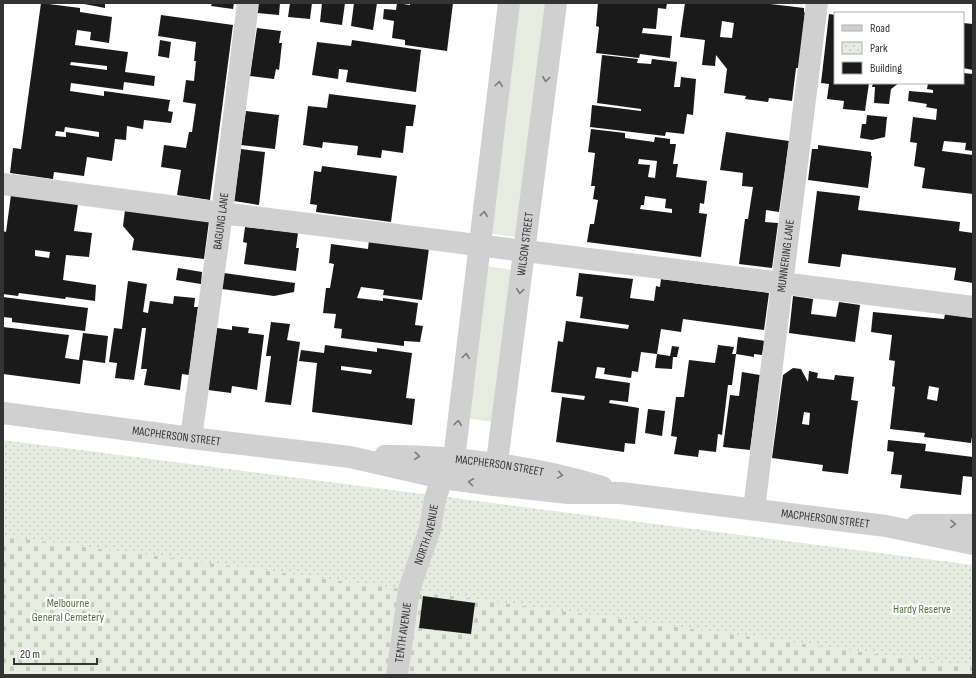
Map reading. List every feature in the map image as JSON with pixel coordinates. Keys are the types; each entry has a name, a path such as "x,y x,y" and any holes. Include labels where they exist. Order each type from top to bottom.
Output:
{"street":[{"name":"BAGUNG LANE","path":"192,438 248,3"},
{"path":"442,478 454,460 509,3"},
{"name":"WILSON STREET","path":"495,475 556,3"},
{"name":"MUNNERING LANE","path":"754,509 817,3"},
{"path":"3,184 222,213 480,244 525,251 973,307"},
{"name":"MACPHERSON STREET","path":"3,413 350,457 442,478 495,475"},
{"name":"MACPHERSON STREET","path":"350,457 410,456 454,460 495,475 568,494 621,493 754,509 886,526 973,544"},
{"name":"NORTH AVENUE","path":"409,590 430,529 435,499 442,478"},
{"name":"MACPHERSON STREET","path":"886,526 955,524 973,525"},
{"name":"TENTH AVENUE","path":"398,675 409,590"}],"green space":[{"path":"517,3 549,3 520,238 489,233"},
{"path":"486,266 514,270 494,422 465,418"},
{"name":"Hardy Reserve","path":"3,440 973,565 973,667 3,536"},
{"name":"Melbourne General Cemetery","path":"3,536 973,667 973,675 3,675"}],"building":[{"path":"41,3 80,8 80,12 112,17 109,43 90,40 91,32 77,30 75,45 128,52 125,72 155,76 154,86 124,82 123,90 71,83 70,91 104,96 104,91 170,100 168,111 173,112 171,123 144,120 143,129 127,126 126,140 115,139 112,161 87,157 84,176 54,172 53,179 10,173 13,148 21,149","holes":["71,62 107,66 107,70 70,65","65,127 99,132 99,137 66,132 66,137 55,136 56,131 64,132"]},
{"path":"79,3 105,3 105,8"},
{"path":"212,3 234,3 233,9 211,6"},
{"path":"258,3 280,3 279,15 257,13"},
{"path":"290,3 312,3 310,19 288,17"},
{"path":"322,3 345,3 342,25 320,22"},
{"path":"354,3 377,3 373,30 351,26"},
{"path":"397,3 410,5 410,3 453,3 447,51 405,45 405,40 392,38 394,21 383,19 384,9 396,10"},
{"path":"598,3 667,3 666,9 658,8 656,29 643,28 642,33 672,36 670,58 640,54 639,58 596,53 599,27 596,26"},
{"path":"685,3 761,3 804,8 805,13 799,68 796,68 792,101 769,98 768,102 745,99 746,96 724,93 727,69 716,55 715,66 702,65 705,40 680,37","holes":["722,21 734,23 732,38 720,37"]},
{"path":"829,14 834,15 834,84 869,84 865,111 843,109 844,101 827,99 829,84 821,83"},
{"path":"161,15 233,25 210,200 177,195 181,170 161,167 164,145 186,148 189,132 192,132 196,104 183,102 186,80 194,81 196,42 158,36"},
{"path":"964,23 973,24 973,70 964,68"},
{"path":"257,28 281,31 279,43 282,43 279,70 276,69 274,79 250,76"},
{"path":"160,40 171,42 169,58 158,56"},
{"path":"352,40 421,50 416,92 346,82 348,70 339,69 338,79 312,75 317,42 351,46"},
{"path":"602,55 638,59 637,63 651,64 652,59 677,62 674,87 680,87 681,77 696,79 693,115 687,114 684,134 666,132 665,136 590,127 592,105 641,111 641,109 597,103"},
{"path":"964,73 973,74 973,151 965,150 966,143 944,141 942,151 973,155 973,194 922,188 925,168 914,166 917,143 910,142 913,117 936,120 937,109 926,107 927,104 908,101 909,91 933,93 933,90 927,89 928,84 964,84"},
{"path":"873,84 898,84 891,89 889,104 874,103 875,87 872,87"},
{"path":"329,94 416,105 413,126 406,126 403,153 382,150 381,158 357,155 358,146 323,142 322,148 303,145 308,106 327,108"},
{"path":"246,111 279,115 275,149 241,145"},
{"path":"867,115 887,117 885,137 872,140 860,138 862,124 866,124"},
{"path":"591,129 625,133 625,138 654,142 655,137 670,139 670,144 676,144 673,164 678,164 676,177 707,181 704,204 700,203 699,213 707,214 701,257 587,242 590,224 594,224 598,200 593,199 595,186 591,186 595,153 588,152","holes":["639,159 657,161 655,178 648,177 650,165 638,164","645,196 666,199 665,208 672,209 672,213 640,209 641,205 644,205"]},
{"path":"726,132 789,141 779,212 766,210 765,222 778,223 772,268 739,264 745,219 748,219 753,187 742,186 743,173 720,170"},
{"path":"818,145 871,152 872,156 868,188 808,180 812,149 818,149"},
{"path":"241,149 265,152 259,205 234,201"},
{"path":"322,166 397,176 391,222 316,212 317,205 310,204 314,171 321,172"},
{"path":"817,191 860,196 858,210 960,222 959,231 973,233 973,283 954,280 956,268 842,254 840,267 808,263"},
{"path":"11,195 78,204 74,231 92,233 89,257 66,255 63,280 96,285 95,301 19,293 18,296 3,294 3,231 6,232","holes":["35,250 50,252 49,258 35,256"]},
{"path":"125,210 209,221 204,259 132,250 134,239 123,226"},
{"path":"245,227 298,233 296,248 299,248 296,271 244,264 247,243 243,242"},
{"path":"369,240 429,248 422,300 383,295 384,290 361,287 357,298 383,301 383,298 418,303 415,325 423,326 420,342 404,341 404,346 341,338 342,329 334,328 336,314 323,313 326,288 330,288 334,264 329,263 331,244 368,249"},
{"path":"178,268 202,272 201,284 176,280"},
{"path":"224,273 295,283 294,292 274,296 222,289"},
{"path":"579,273 633,279 630,298 654,301 656,286 660,287 661,279 769,293 764,330 683,319 681,332 661,329 657,354 641,352 638,372 632,371 631,378 604,374 605,368 597,367 595,378 630,383 628,402 610,400 609,403 639,408 635,444 625,443 624,452 556,442 562,397 584,400 585,396 551,392 558,341 563,342 566,321 628,329 629,325 580,318 583,297 576,296"},
{"path":"128,281 147,284 143,312 148,313 150,301 173,304 174,296 195,298 194,307 198,307 189,375 182,374 180,390 144,385 147,369 141,369 146,328 142,328 134,380 115,378 117,363 109,362 114,328 122,329"},
{"path":"793,296 813,299 811,314 836,317 839,302 860,305 855,342 789,333"},
{"path":"3,297 88,308 85,331 12,322 12,318 3,317"},
{"path":"873,312 944,319 945,314 973,318 973,430 971,443 924,437 925,433 890,429 895,387 892,386 895,361 889,360 892,335 871,332","holes":["929,386 939,388 937,401 927,399"]},
{"path":"271,322 290,324 287,340 300,342 291,405 265,402 271,356 266,356"},
{"path":"232,326 249,328 248,333 264,335 257,390 232,386 231,393 208,390 217,328 232,330"},
{"path":"3,327 69,335 65,358 79,360 83,333 108,336 105,363 83,360 80,384 3,374"},
{"path":"738,337 765,341 762,355 754,354 754,357 736,354"},
{"path":"325,345 377,352 377,348 412,353 406,398 415,399 412,425 312,412 317,363 299,361 301,350 324,353","holes":["341,366 372,370 371,374 341,370"]},
{"path":"718,345 734,347 732,354 736,354 732,385 728,385 722,435 718,434 716,452 699,450 698,457 674,454 677,437 671,436 676,397 684,397 689,360 715,363"},
{"path":"672,346 679,347 677,357 673,357 672,369 655,368 657,354 670,356"},
{"path":"793,368 801,369 808,382 809,371 818,373 817,378 834,380 835,375 854,377 851,400 858,401 848,474 822,471 823,465 772,458 783,375","holes":["804,412 810,413 809,425 802,424"]},
{"path":"742,372 760,375 750,450 723,447 730,395 739,396"},
{"path":"648,409 665,411 662,436 645,433"},
{"path":"888,440 926,444 925,451 973,457 973,477 963,476 961,495 900,488 902,475 891,474 894,452 887,451"},
{"path":"423,596 475,603 471,634 419,628"}]}
